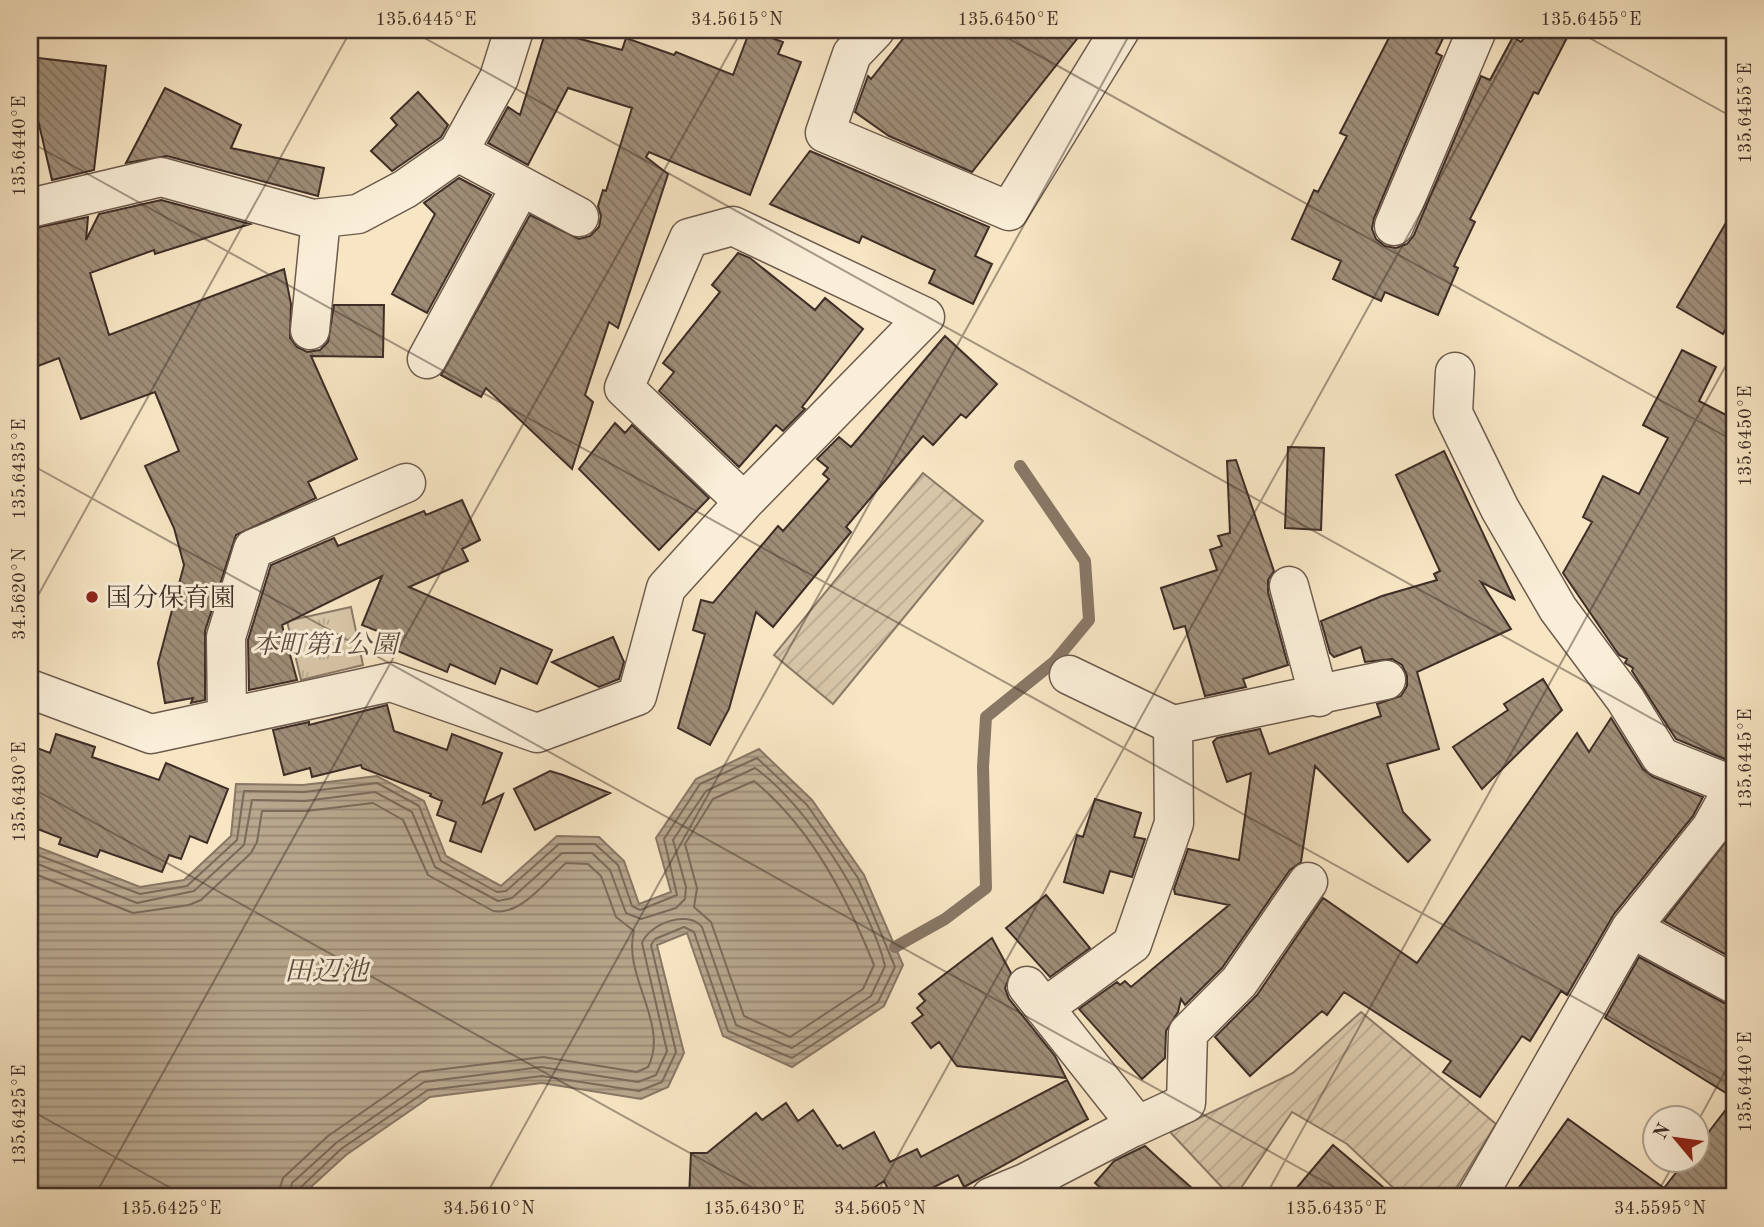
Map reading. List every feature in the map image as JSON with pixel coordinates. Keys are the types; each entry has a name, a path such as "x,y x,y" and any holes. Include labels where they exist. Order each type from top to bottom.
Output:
{"street":[{"path":"30,208 161,177 313,219 358,214 405,189 458,152 499,78 514,30"},
{"path":"874,30 852,54 825,134 1009,211 1120,30"},
{"path":"1394,226 1477,30"},
{"path":"458,152 579,218"},
{"path":"427,359 520,186"},
{"path":"310,330 321,218"},
{"path":"30,689 151,734 391,682 537,733 637,696 666,588 744,502 925,317 733,226 689,238 624,387 744,502"},
{"path":"1455,372 1452,412 1500,509 1558,609 1625,699 1661,757 1734,786 1711,828 1631,928 1477,1197"},
{"path":"227,717 226,637 253,549 406,483"},
{"path":"1289,586 1319,696"},
{"path":"1069,675 1173,725 1386,680"},
{"path":"1134,1127 1137,1125 1035,997 1132,944 1174,823 1173,725"},
{"path":"1020,1192 1134,1127 1186,1103 1188,1033 1239,982 1308,882"},
{"path":"1631,928 1734,985"}],"green space":[{"path":"923,473 983,521 833,704 774,655"},
{"name":"本町第1公園","path":"351,607 363,665 301,680 287,621"},
{"path":"1361,1012 1496,1124 1451,1197 1403,1197 1347,1144 1292,1112 1235,1197 1231,1197 1170,1132 1293,1073"}],"water":[{"name":"田辺池","path":"759,749 812,800 864,875 903,965 884,1006 792,1067 723,1036 687,933 657,945 684,1053 668,1087 641,1099 542,1083 430,1097 346,1155 300,1197 30,1197 30,844 140,887 184,880 231,836 236,784 303,785 377,776 424,801 446,856 501,886 557,836 599,837 624,861 639,904 671,892 656,838 696,779"}],"building":[{"path":"546,30 622,50 626,38 674,55 676,52 733,75 750,30 783,42 778,54 801,62 750,195 649,152 646,157 668,174 618,328 609,322 585,395 593,402 572,469 486,388 481,397 441,375 530,215 579,239 590,236 599,227 601,216 598,206 603,190 606,191 632,108 568,88 528,165 488,143 508,107 520,115"},
{"path":"910,30 1084,30 972,172 889,136 855,112 868,76 871,79"},
{"path":"1393,30 1447,30 1436,53 1442,56 1374,218 1372,229 1376,239 1385,246 1396,248 1407,244 1414,235 1481,76 1490,80 1513,37 1521,42 1531,30 1571,30 1538,94 1534,92 1470,219 1475,222 1454,266 1458,268 1438,315 1385,292 1381,301 1333,279 1341,261 1292,239 1314,190 1318,192 1347,136 1340,133"},
{"path":"30,57 106,66 94,170 52,180 34,103 30,103"},
{"path":"165,88 241,125 231,148 324,168 318,196 167,156 126,163"},
{"path":"418,92 448,125 441,137 392,171 371,151 397,125 391,118"},
{"path":"810,151 989,227 975,256 992,264 973,304 929,283 935,270 862,236 859,243 770,204"},
{"path":"459,178 491,195 427,313 392,294 435,214 424,203"},
{"path":"161,200 250,224 155,254 154,250 90,273 109,335 284,269 291,304 290,338 297,347 307,352 320,350 328,342 334,305 384,305 383,357 311,356 357,459 308,482 316,498 236,535 205,631 205,700 191,703 193,698 165,703 158,663 184,565 174,528 145,466 179,451 155,392 81,419 59,358 30,369 30,229 88,217 86,240 99,214"},
{"path":"1734,209 1734,314 1723,334 1677,307"},
{"path":"738,253 750,258 815,310 825,298 863,329 802,407 805,409 783,431 776,425 739,467 659,391 674,372 663,363 720,292 712,285"},
{"path":"945,336 997,384 966,418 961,414 933,445 923,436 846,527 851,532 773,627 756,612 729,709 710,745 678,728 705,634 693,630 701,600 713,603 778,526 783,531 829,479 823,474 828,468 817,459 839,437 851,447"},
{"path":"1682,350 1716,367 1699,401 1734,419 1734,763 1676,739 1632,671 1633,668 1625,663 1627,659 1619,655 1563,573 1592,522 1583,517 1603,476 1639,494 1668,438 1643,425"},
{"path":"615,423 625,433 632,425 709,498 659,550 579,469"},
{"path":"1288,447 1324,448 1321,530 1285,528"},
{"path":"1444,451 1514,599 1481,582 1511,629 1417,672 1439,749 1387,764 1403,812 1430,840 1408,862 1315,766 1301,862 1290,870 1222,968 1185,1005 1181,999 1178,1012 1166,1031 1165,1058 1142,1079 1079,1009 1117,982 1120,985 1125,981 1131,987 1229,905 1175,894 1174,889 1188,849 1239,860 1251,773 1227,782 1213,742 1217,738 1260,729 1269,754 1381,716 1377,704 1401,696 1407,686 1407,676 1402,665 1392,659 1365,662 1361,647 1334,657 1330,653 1321,621 1382,596 1437,580 1434,574 1440,571 1396,475"},
{"path":"1236,460 1274,571 1268,580 1268,592 1288,665 1243,679 1246,687 1205,696 1185,626 1174,629 1161,588 1217,570 1210,550 1222,546 1218,536 1230,533 1227,461"},
{"path":"462,500 480,540 462,549 468,561 409,587 552,650 537,684 501,668 495,684 450,664 447,672 386,646 390,636 362,625 382,576 282,625 297,680 249,690 248,640 271,565 334,538 338,546 424,511 426,515"},
{"path":"613,637 624,662 619,679 599,687 552,662"},
{"path":"1543,679 1562,710 1482,789 1453,747 1508,710 1504,704"},
{"path":"387,705 394,731 447,750 452,734 502,753 483,804 503,794 481,852 450,841 456,822 437,815 442,801 430,796 431,794 362,768 361,765 312,777 310,768 284,775 273,730 309,722 309,725"},
{"path":"1611,718 1643,769 1653,777 1703,797 1693,816 1614,914 1567,995 1561,991 1530,1041 1522,1036 1480,1097 1443,1072 1451,1061 1344,992 1327,1015 1322,1011 1250,1076 1215,1037 1257,995 1323,898 1417,963 1577,733 1589,752"},
{"path":"56,734 95,747 92,757 159,780 166,763 228,789 207,843 190,836 181,859 169,855 162,872 100,850 97,857 59,844 61,838 30,826 30,767 37,748 50,753"},
{"path":"550,771 610,793 535,830 514,789"},
{"path":"1095,799 1141,813 1134,837 1145,839 1132,877 1110,871 1103,893 1064,882 1077,835 1083,837"},
{"path":"1734,831 1734,959 1664,921"},
{"path":"1046,895 1090,948 1050,977 1006,928"},
{"path":"992,938 1011,973 1005,988 1009,999 1055,1056 1066,1078 957,1066 939,1042 931,1048 912,1023 923,1015 917,1008 925,1001 919,994"},
{"path":"1639,957 1734,1006 1734,1098 1605,1018"},
{"path":"1067,1080 1088,1119 964,1187 958,1175 914,1197 892,1197 884,1181 860,1197 689,1197 691,1153 707,1153 756,1113 762,1120 786,1103 798,1121 813,1110 837,1146 840,1145 843,1149 874,1132 890,1162 917,1149 921,1157"},
{"path":"1734,1099 1734,1197 1512,1197 1568,1119 1664,1188 1675,1174 1712,1174 1712,1128"},
{"path":"1333,1145 1395,1197 1289,1197"},
{"path":"1145,1146 1202,1197 1111,1197 1095,1183 1114,1161"}],"waterway":[{"path":"895,947 945,919 986,888 983,767 986,717 1054,662 1089,620 1085,561 1020,466"}],"place":[{"name":"国分保育園","path":"92,597"}]}
